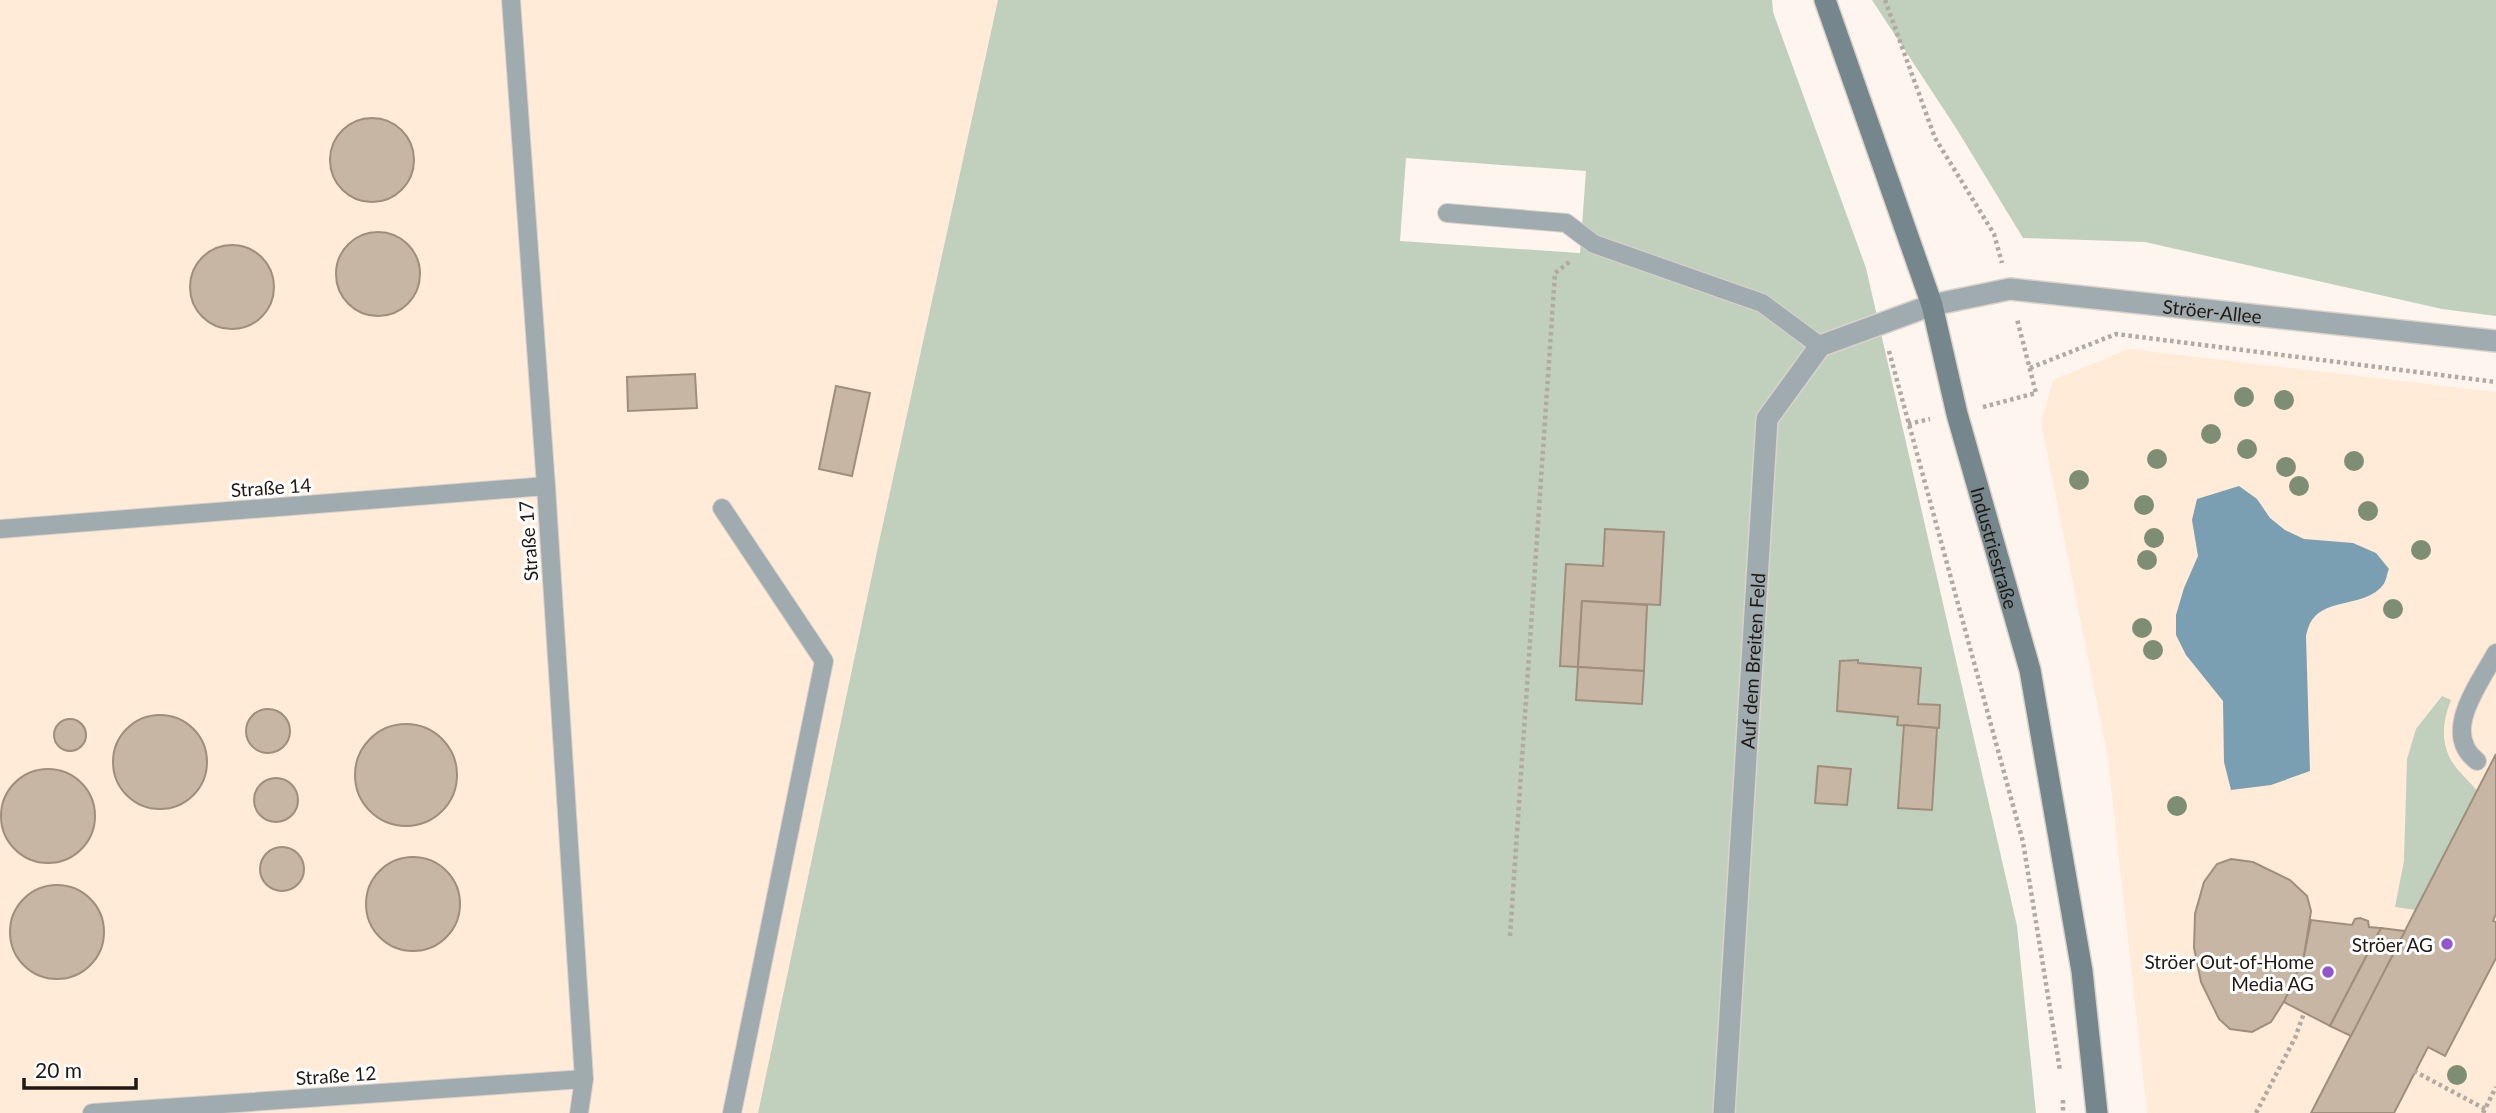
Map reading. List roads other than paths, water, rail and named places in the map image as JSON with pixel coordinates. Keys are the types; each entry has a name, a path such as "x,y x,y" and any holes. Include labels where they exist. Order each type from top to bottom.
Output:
{"main road":[{"name":"Industriestraße","path":"1825,0 1932,305 1957,414 2030,670 2082,971 2097,1113"}],"street":[{"name":"Ströer-Allee","path":"1932,305 2010,289 2496,341"},
{"path":"1820,346 1932,305"},
{"name":"Auf dem Breiten Feld","path":"1724,1113 1767,419 1820,346"}],"lane":[{"name":"Straße 17","path":"510,0 546,486 584,1079 579,1113"},
{"path":"1447,213 1566,223 1594,244 1762,303 1820,346"},
{"name":"Straße 14","path":"0,528 546,486"},
{"path":"722,508 824,661 732,1113"},
{"path":"2477,761 2467,753 2462,743 2462,727 2467,706 2496,653"},
{"name":"Straße 12","path":"92,1113 584,1079"}],"water":[{"path":"2239,486 2257,499 2270,518 2285,530 2304,539 2353,543 2376,553 2389,569 2384,584 2376,592 2327,608 2312,620 2309,626 2306,636 2310,771 2271,785 2231,790 2224,762 2223,701 2186,655 2176,635 2176,615 2198,556 2192,520 2197,499"}],"place":[{"name":"Ströer AG","path":"2447,944"},
{"name":"Ströer Out-of-Home Media AG","path":"2328,972"}]}
